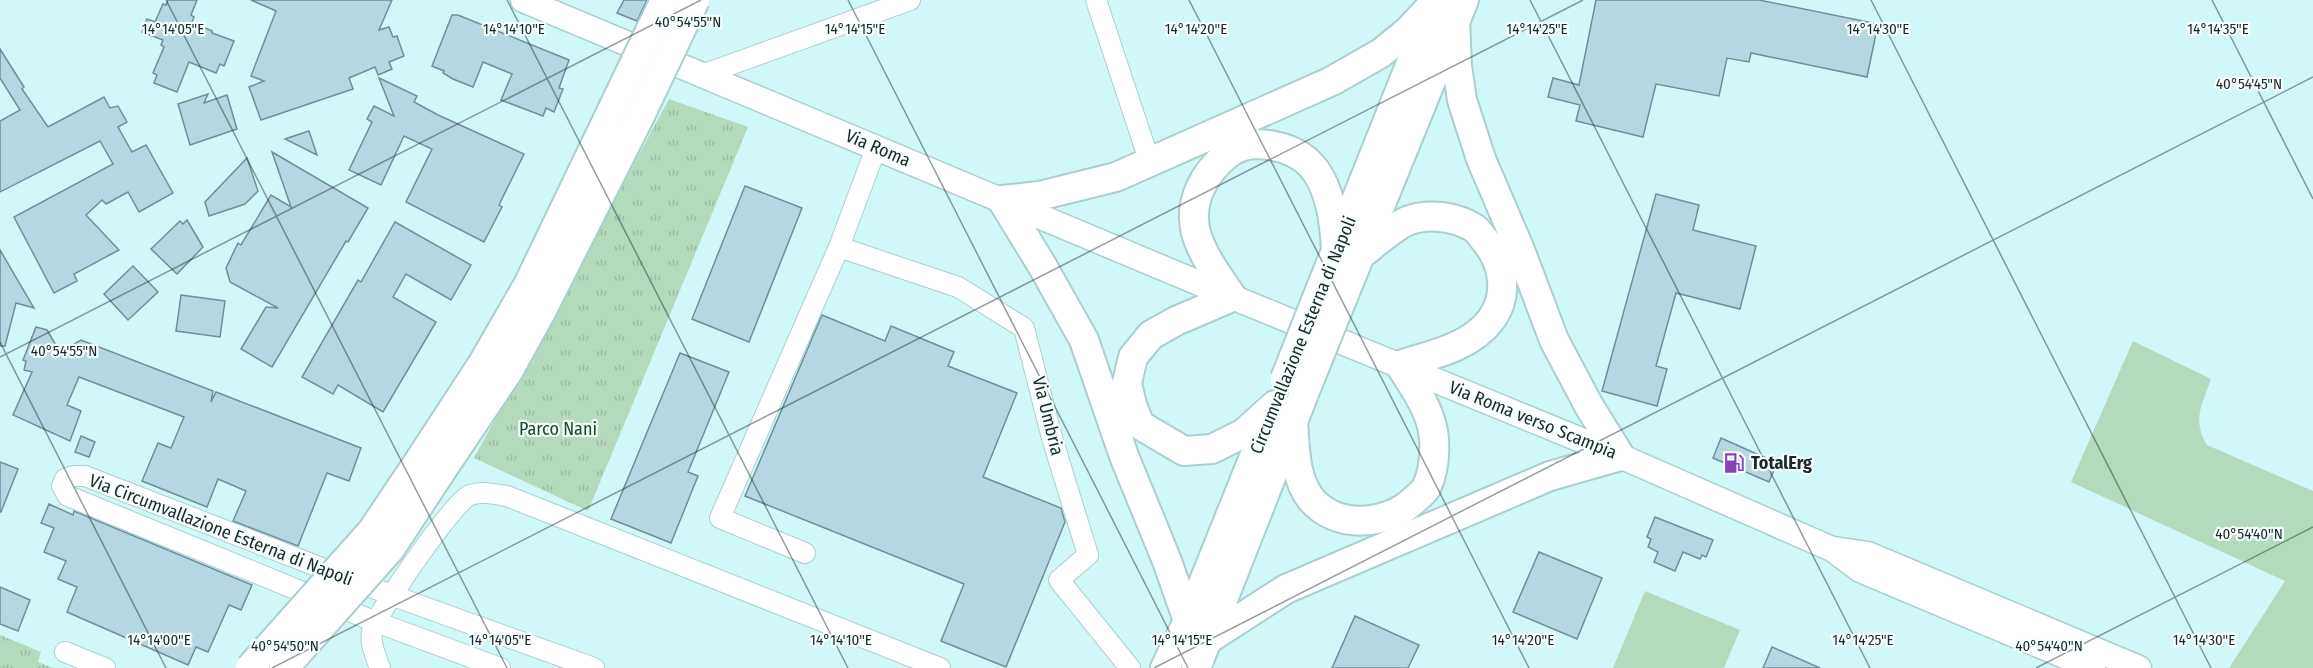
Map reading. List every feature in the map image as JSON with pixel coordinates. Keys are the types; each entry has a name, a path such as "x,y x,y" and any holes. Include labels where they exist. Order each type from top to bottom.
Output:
{"highway":[{"path":"627,111 665,0"},
{"path":"284,668 390,549 483,363 627,111 695,0"},
{"path":"1448,5 1462,100 1481,159 1520,250 1554,340 1589,406 1620,456 1550,476 1339,565 1197,631 1124,456 1083,340 1043,267 1002,200 1050,193 1116,177 1150,164 1332,81 1381,53 1408,31 1448,5"},
{"name":"Circumvallazione Esterna di Napoli","path":"1165,668 1197,631 1448,5"},
{"path":"1248,146 1274,146 1294,153 1311,165 1326,191 1347,254 1407,221 1430,216 1451,218 1475,228 1500,263 1503,285 1500,306 1489,323 1471,338 1449,349 1400,366 1426,407 1434,445 1434,461 1425,490 1402,511 1377,521 1355,521 1330,514 1311,500 1301,482 1290,398 1233,439 1212,449 1184,451 1140,425 1127,383 1133,357 1151,335 1176,321 1232,297 1206,258 1196,231 1196,198 1204,179 1230,152 1248,146"},
{"path":"250,668 431,466"},
{"name":"Circumvallazione Esterna di Napoli","path":"1196,668 1197,631"}],"main road":[{"name":"Via Roma","path":"523,0 1232,297"},
{"name":"Via Roma verso Scampia","path":"1232,297 1620,456 1832,549 1860,570 2093,668"},
{"name":"Via Roma verso Scampia","path":"1832,549 1868,554 2139,668"}],"street":[{"path":"702,75 910,0"},
{"path":"1096,0 1150,164"},
{"path":"805,553 720,518 839,247 876,148"},
{"name":"Via Umbria","path":"839,247 958,287 1024,328 1052,438 1088,555 1059,580 1130,668"},
{"name":"Via Circumvallazione Esterna di Napoli","path":"500,668 376,622 68,496 62,486 65,479 85,476 393,596 594,668"},
{"path":"381,668 373,651 372,630 376,622 451,511 469,495 487,493 507,496 940,668"},
{"path":"65,652 105,668"}],"green space":[{"name":"Parco Nani","path":"669,99 748,127 588,511 474,458"},
{"path":"2133,341 2211,379 2199,420 2202,436 2207,445 2313,491 2313,668 2229,668 2285,581 2071,482"},
{"path":"1645,591 1740,630 1724,668 1613,668"},
{"path":"0,635 41,652 38,662 53,668 0,668"}],"building":[{"path":"168,0 197,0 191,15 194,17 192,22 234,41 224,66 220,64 216,73 189,62 177,92 154,83 157,75 153,73 164,47 161,45 163,40 142,32 147,19 155,22 163,4 166,5"},
{"path":"251,0 392,0 379,30 389,27 393,37 397,36 404,56 389,62 392,69 378,75 375,67 349,78 353,89 261,120 249,87 264,81 251,76 276,11"},
{"path":"624,0 647,0 637,21 617,13"},
{"path":"1596,0 1759,0 1878,24 1867,77 1751,53 1749,62 1727,58 1719,96 1656,84 1643,137 1576,121 1580,105 1548,97 1553,78 1579,85"},
{"path":"452,15 458,15 569,60 559,88 563,89 554,112 546,108 543,116 501,100 512,74 483,62 473,87 453,79 443,73 444,71 432,66"},
{"path":"0,49 24,87 22,89 48,127 104,97 110,108 118,106 127,122 118,127 132,152 146,145 173,193 139,212 128,192 106,204 102,200 86,215 119,250 74,274 77,281 54,293 14,217 113,164 100,141 0,192 0,121 20,110 0,78"},
{"path":"379,78 417,96 414,102 438,115 524,154 499,205 502,207 484,242 406,202 432,149 404,136 381,185 349,170 372,122 367,119 374,106 394,116"},
{"path":"208,94 204,103 227,95 237,129 190,145 178,104"},
{"path":"309,131 317,155 285,139"},
{"path":"272,152 368,208 272,367 241,349 266,307 278,308 230,282 226,268 238,243 241,245 271,195 291,207"},
{"path":"247,158 258,191 245,204 209,216 205,202"},
{"path":"745,186 802,208 749,342 692,319"},
{"path":"1656,194 1699,205 1693,230 1756,246 1740,309 1676,293 1656,366 1667,369 1657,406 1602,391"},
{"path":"187,220 203,247 177,274 151,249 180,221 183,224"},
{"path":"395,222 471,265 451,300 406,274 393,297 436,322 383,412 338,385 333,394 302,377 358,280 361,282"},
{"path":"0,250 34,308 16,303 5,346 0,346"},
{"path":"133,266 158,292 128,320 104,294"},
{"path":"181,295 225,301 220,337 176,331"},
{"path":"822,315 885,341 891,326 954,352 948,366 1017,393 983,477 1061,508 1065,522 1006,667 941,641 964,584 745,496"},
{"path":"36,327 47,330 60,352 81,340 213,391 211,402 216,392 361,448 349,481 327,473 298,546 233,521 246,491 218,479 207,507 142,481 158,443 171,448 184,417 79,377 67,405 81,411 70,441 13,415 32,372 24,370 26,361 23,360"},
{"path":"680,353 729,372 688,472 698,476 671,543 611,519"},
{"path":"81,436 95,442 89,457 75,452"},
{"path":"1721,438 1777,463 1769,482 1713,458"},
{"path":"0,462 18,469 1,512 0,512"},
{"path":"49,504 73,515 74,511 252,585 241,610 229,605 208,652 196,647 188,665 67,612 77,587 58,579 66,561 44,552 54,528 41,523"},
{"path":"1655,517 1713,540 1706,557 1702,555 1700,559 1683,552 1675,571 1654,562 1658,552 1648,547 1651,539 1647,537"},
{"path":"1539,552 1602,578 1577,639 1513,612"},
{"path":"0,587 30,600 18,631 0,624"},
{"path":"1355,616 1419,645 1408,668 1332,668"},
{"path":"1772,647 1820,668 1763,668"}],"place":[{"name":"TotalErg","path":"1734,463"}]}
